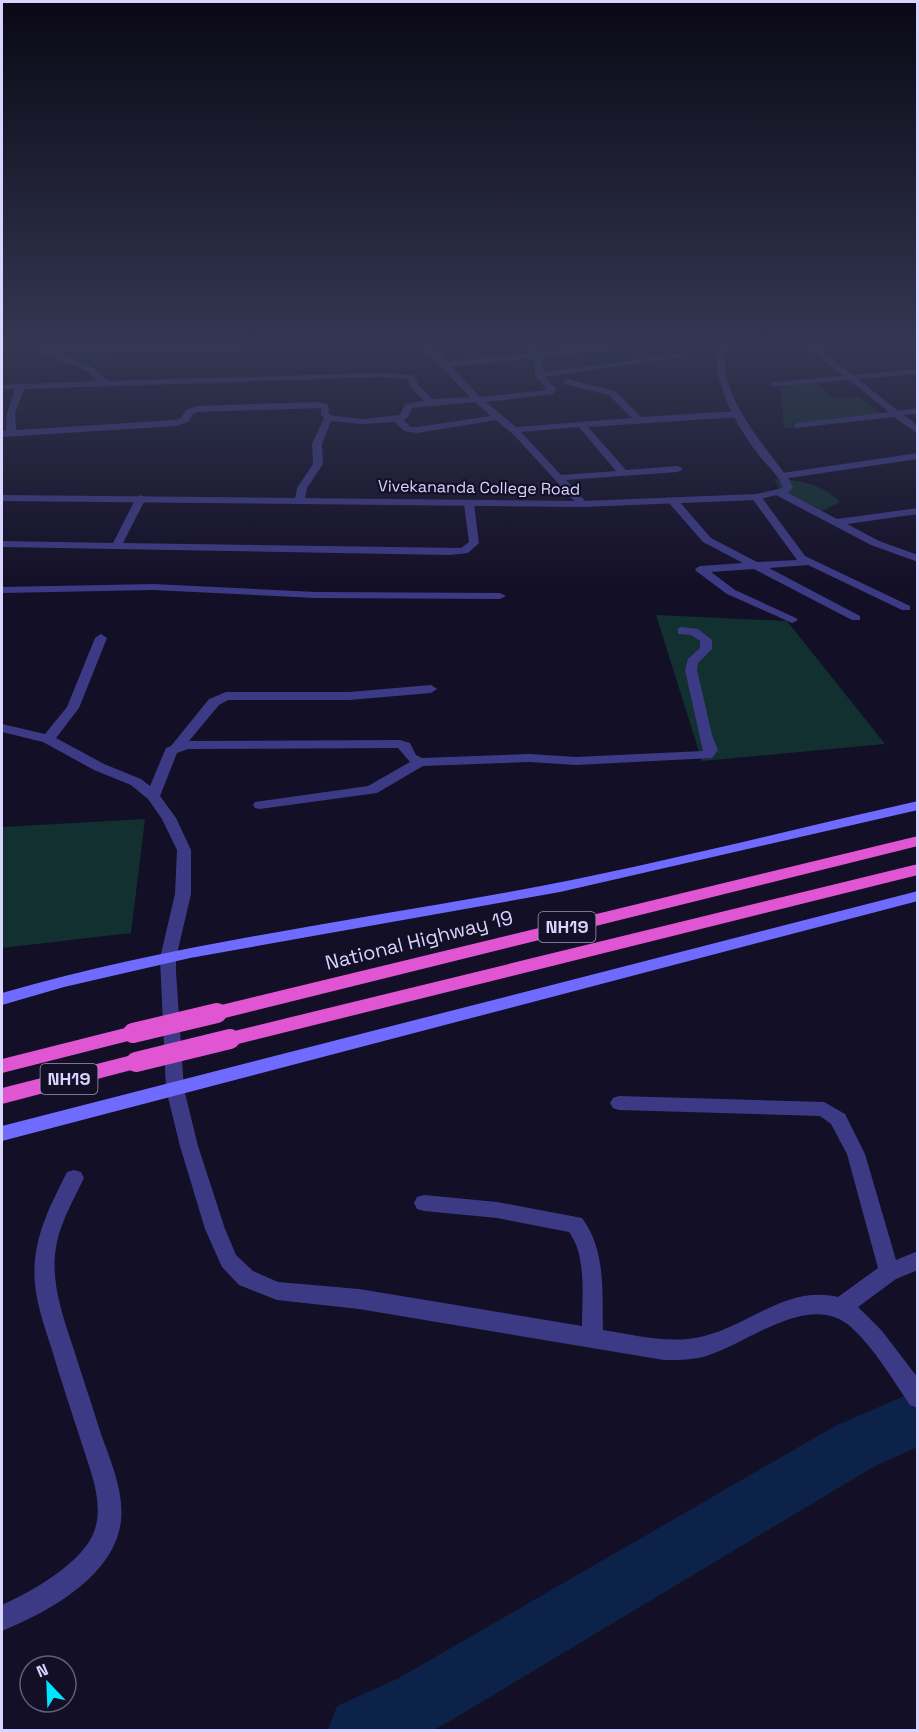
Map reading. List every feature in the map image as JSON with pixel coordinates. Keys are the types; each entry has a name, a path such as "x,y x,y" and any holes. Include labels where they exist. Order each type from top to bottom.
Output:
{"highway":[{"name":"National Highway 19","path":"2,1066 918,841"},
{"name":"NH19","path":"2,1096 918,869"}],"main road":[{"path":"2,999 47,985 168,958 561,886 739,849 918,805"},
{"path":"2,1134 918,896"}],"street":[{"path":"6,433 162,424"},
{"path":"300,499 302,488 318,464 317,444 326,424"},
{"path":"403,424 410,430 466,424"},
{"path":"507,424 583,504"},
{"path":"514,430 581,424 623,473"},
{"path":"744,424 757,447 782,476 788,487 780,493 874,543 918,559"},
{"path":"798,426 816,424"},
{"path":"782,476 918,456"},
{"path":"560,478 678,469"},
{"name":"Vivekananda College Road","path":"2,498 300,499 469,504 583,504 756,497 780,493"},
{"path":"756,497 801,558 906,608"},
{"path":"117,545 141,498"},
{"path":"673,501 707,540 856,618"},
{"path":"2,544 293,551 464,551 474,543 469,504"},
{"path":"838,522 918,511"},
{"path":"792,620 731,592 700,569 811,562"},
{"path":"2,590 153,587 316,595 500,596"},
{"path":"177,747 186,744 390,743 405,746 411,758 420,762 529,758 576,761 686,757 711,753 691,670 692,662 706,649 706,640 694,632 682,631"},
{"path":"48,739 73,708 101,638"},
{"path":"153,796 167,758 214,702 226,696 349,696 431,688"},
{"path":"2,728 48,739 99,767 136,782 153,796 169,818 184,850 183,894 168,958 175,1089 189,1146 215,1229 229,1261 246,1278 277,1291 359,1299 663,1350 689,1350 711,1345 788,1309 812,1304 841,1307 859,1319 918,1397"},
{"path":"260,805 372,790 420,762"},
{"path":"619,1103 824,1109 838,1119 856,1154 889,1272"},
{"path":"2,1618 63,1582 88,1563 105,1537 110,1514 108,1490 52,1317 45,1284 45,1254 51,1225 74,1178"},
{"path":"424,1203 497,1210 575,1224 583,1232 588,1253 593,1338"},
{"path":"841,1307 889,1272 918,1260"}],"green space":[{"path":"784,424 827,424 784,429"},
{"path":"774,479 809,484 825,491 840,502 818,513 781,492"},
{"path":"656,615 787,621 885,744 702,761"},
{"path":"145,819 131,933 2,948 2,827"}],"waterway":[{"path":"361,1730 422,1701 855,1446 918,1418"}]}
